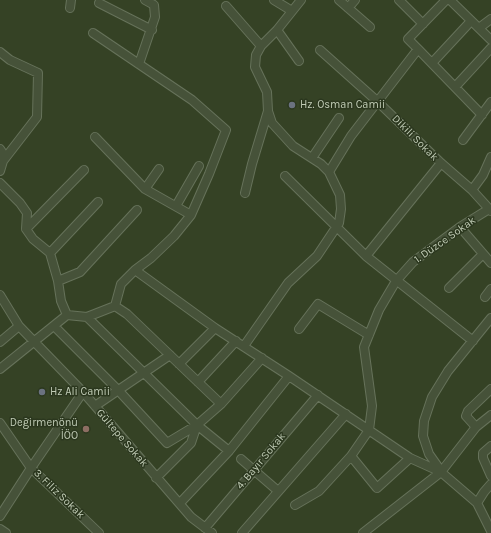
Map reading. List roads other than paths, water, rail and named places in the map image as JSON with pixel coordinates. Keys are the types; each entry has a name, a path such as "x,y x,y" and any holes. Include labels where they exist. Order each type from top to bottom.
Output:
{"street":[{"path":"139,64 152,30 155,17 154,5 145,0"},
{"path":"274,0 292,11"},
{"path":"244,346 288,283 317,256 337,225 341,209 340,195 330,172 321,164 293,146 272,123 268,111 267,92 255,67 256,55 261,46 277,30 301,0"},
{"path":"338,0 370,27"},
{"path":"348,8 355,0"},
{"path":"398,0 423,24"},
{"path":"446,0 408,39 482,115"},
{"path":"455,2 471,21 491,40"},
{"path":"99,3 152,30"},
{"path":"226,6 261,46"},
{"path":"479,28 491,19"},
{"path":"432,63 471,21"},
{"path":"277,30 299,61"},
{"path":"94,33 192,100 226,130 191,215 174,236 121,284 115,306"},
{"path":"455,87 491,48"},
{"path":"330,172 351,136 418,49"},
{"name":"Dikili Sokak","path":"320,50 472,190 490,210"},
{"path":"0,52 10,60 38,73 37,117 3,161 0,171"},
{"path":"463,140 491,102"},
{"path":"244,193 268,111"},
{"path":"312,158 339,118"},
{"path":"95,137 145,189 191,215"},
{"path":"0,149 2,152 3,161"},
{"path":"472,190 482,176 491,157"},
{"path":"366,256 441,163"},
{"path":"176,206 199,166"},
{"path":"145,189 159,169"},
{"path":"26,229 84,170"},
{"path":"285,176 337,225 366,256 473,341"},
{"path":"0,183 20,203 27,214 26,229 33,240 50,253 58,281 61,301 66,315"},
{"path":"50,253 98,202"},
{"path":"58,281 80,272 137,210"},
{"name":"1. Düzce Sokak","path":"369,430 372,406 364,347 378,310 396,281 413,262 460,227 490,210"},
{"path":"460,227 491,263"},
{"path":"449,288 483,254"},
{"path":"135,270 215,328 318,395 410,458 441,472"},
{"path":"485,297 491,289"},
{"name":"Gültepe Sokak","path":"1,300 19,326 83,392 191,517 212,533"},
{"path":"299,329 318,304 369,334"},
{"path":"0,369 66,315 87,316 115,306"},
{"path":"115,306 127,314 221,404"},
{"path":"87,316 196,425 229,451"},
{"path":"491,318 448,371 432,397 424,421 423,436 429,454 441,472 477,503 491,531"},
{"path":"0,342 19,326"},
{"path":"54,326 118,390 167,443 196,425 221,404 262,358"},
{"path":"179,364 215,328"},
{"path":"198,382 236,341"},
{"path":"95,406 170,355"},
{"path":"180,503 229,451 289,376"},
{"path":"476,427 466,416 468,411 491,389"},
{"name":"3. Filiz Sokak","path":"83,392 31,468 100,533"},
{"name":"4. Bayır Sokak","path":"205,528 318,395"},
{"path":"242,533 346,414"},
{"path":"363,533 441,472 476,427 491,415"},
{"path":"0,423 31,468 1,511"},
{"path":"156,478 190,443 196,425"},
{"path":"295,505 319,491 351,456 369,430"},
{"path":"491,446 483,453 483,458 491,476"},
{"path":"351,456 377,488 410,458"},
{"path":"241,459 278,492"},
{"path":"477,503 491,484"},
{"path":"0,529 6,533"}],"place":[{"name":"Hz. Osman Camii","path":"292,105"},
{"name":"Hz Ali Camii","path":"42,392"},
{"name":"Değirmenönü İÖO","path":"86,429"}]}
